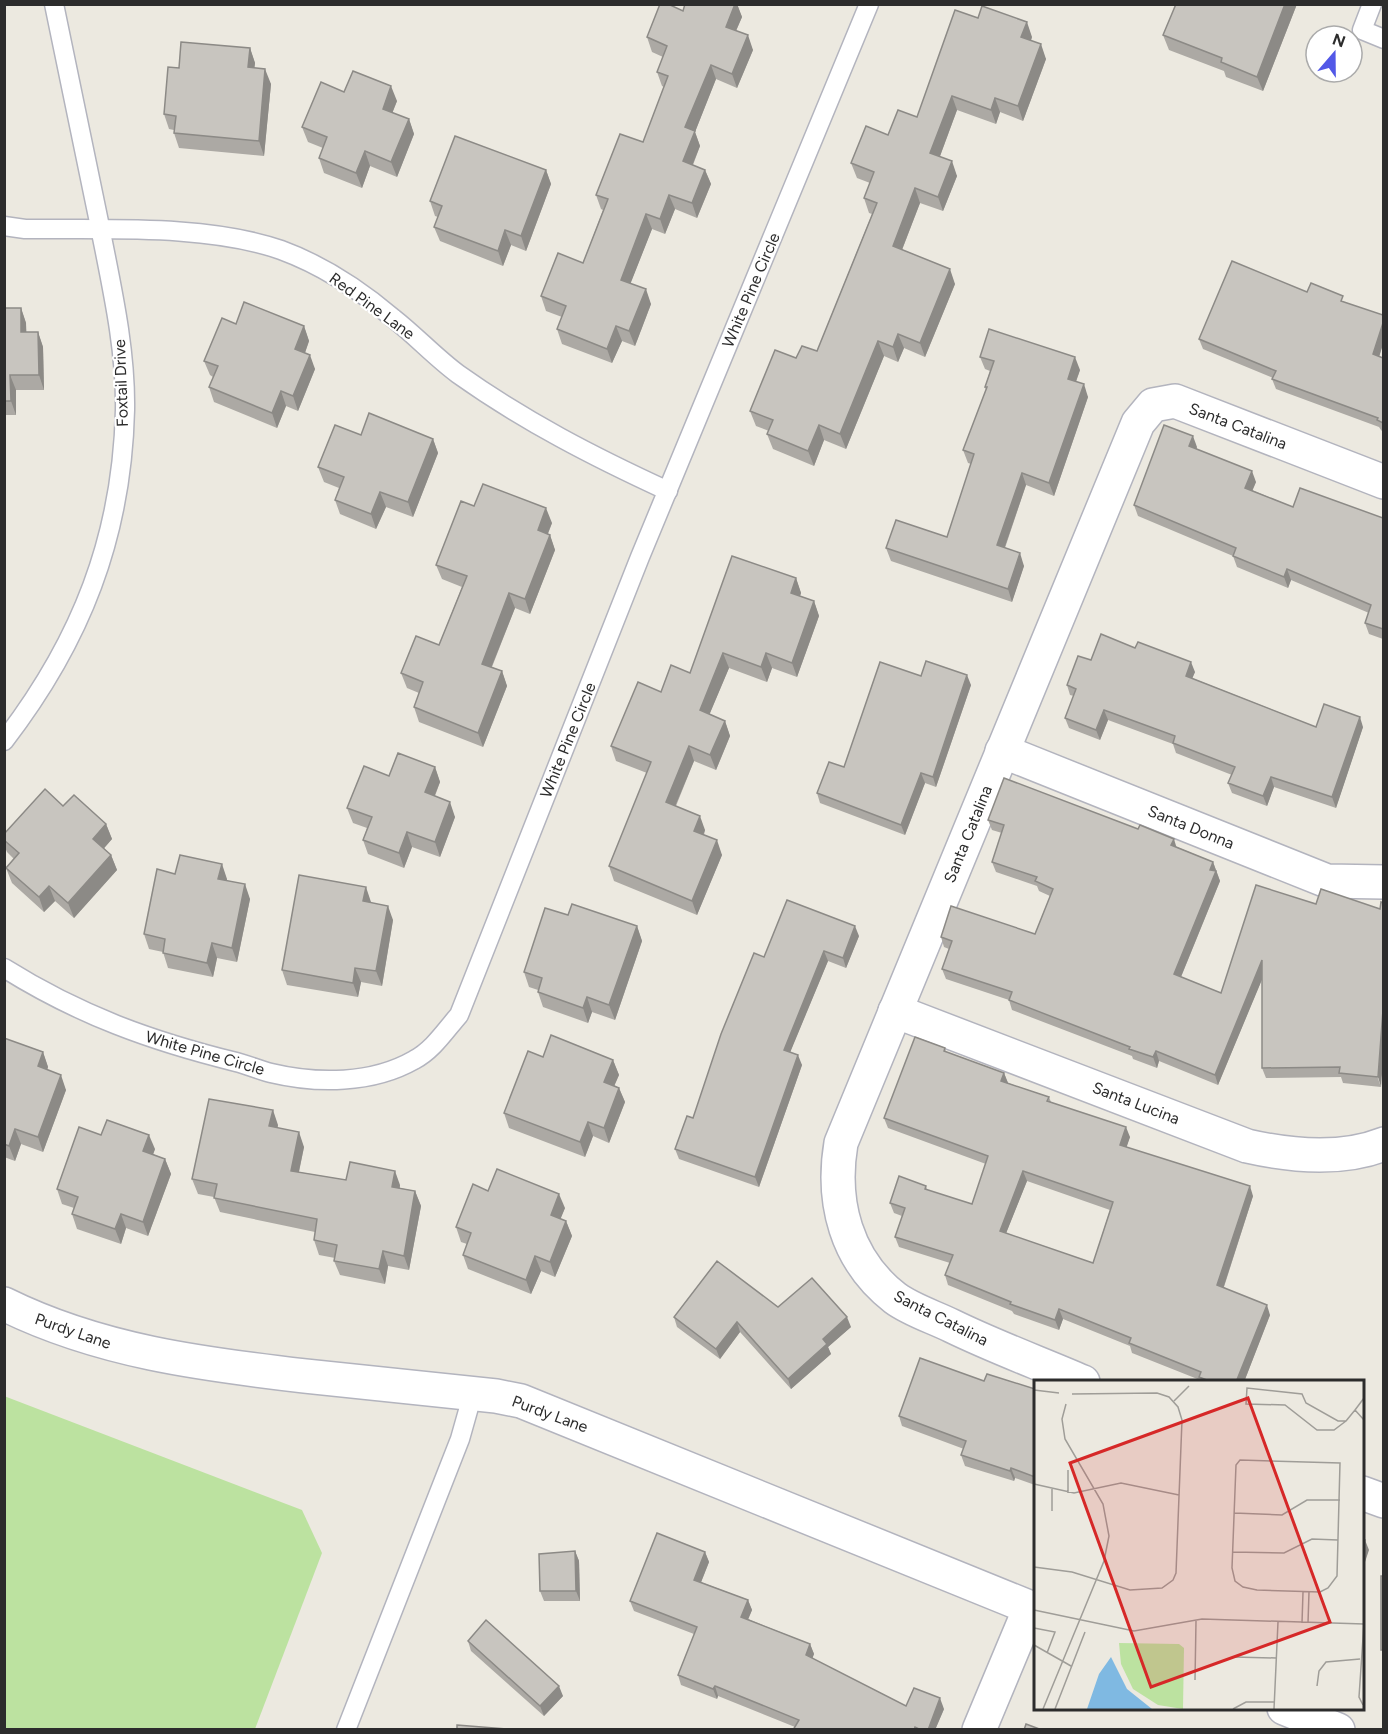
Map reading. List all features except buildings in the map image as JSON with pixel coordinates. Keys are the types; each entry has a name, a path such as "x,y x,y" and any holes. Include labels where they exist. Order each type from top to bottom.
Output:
{"street":[{"name":"Santa Catalina","path":"1078,1380 971,1335 897,1299 878,1282 850,1241 841,1218 837,1193 837,1168 841,1143 1138,423 1153,405 1175,401 1383,482"},
{"name":"Santa Donna","path":"1002,751 1327,881 1383,882"},
{"name":"Santa Lucina","path":"895,1011 1247,1146 1300,1155 1326,1155 1353,1152 1383,1144"},
{"name":"Purdy Lane","path":"4,1304 80,1335 121,1348 200,1364 473,1393 512,1400 544,1410 1033,1609"},
{"path":"1364,1494 1383,1501"},
{"path":"979,1730 1033,1609"},
{"path":"1289,1710 1338,1730"}],"lane":[{"name":"Foxtail Drive","path":"4,741 36,699 60,659 90,594 111,526 122,456 124,397 117,315 54,4"},
{"name":"White Pine Circle","path":"4,968 50,997 97,1019 171,1046 271,1073 319,1080 344,1080 392,1070 414,1060 432,1047 459,1015 668,491 869,4"},
{"path":"1372,4 1362,30 1383,39"},
{"name":"Red Pine Lane","path":"4,226 25,229 231,236 305,260 351,286 393,317 456,373 525,420 599,459 668,491"},
{"path":"346,1730 460,1439 473,1393"}],"green space":[{"path":"4,1396 302,1510 322,1553 255,1729 5,1729"}]}
